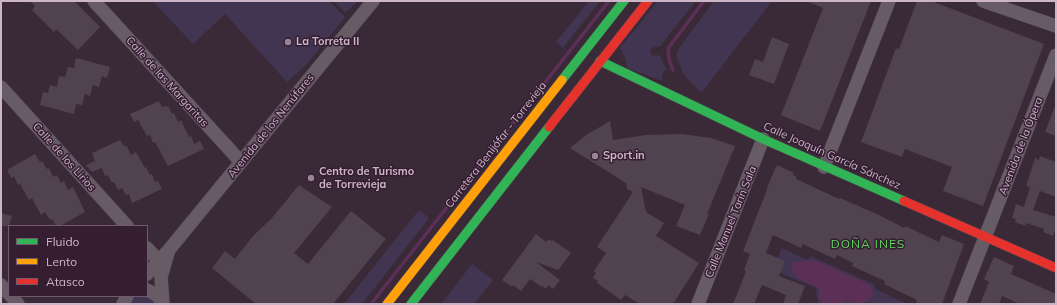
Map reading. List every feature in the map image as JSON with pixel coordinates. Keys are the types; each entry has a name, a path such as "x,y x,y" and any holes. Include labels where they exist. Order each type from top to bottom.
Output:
{"main road":[{"name":"Carretera Benijófar - Torrevieja","path":"387,304 624,1"},
{"path":"411,304 648,1"},
{"name":"Calle Joaquín García Sánchez","path":"600,61 763,140 1056,268"}],"street":[{"name":"Calle de las Margaritas","path":"94,1 241,162"},
{"name":"Avenida de los Nenúfares","path":"148,273 168,252 373,1"},
{"path":"824,167 889,1"},
{"path":"983,1 1056,26"},
{"name":"Avenida de la Ópera","path":"959,304 1056,55"},
{"name":"Calle de los Lirios","path":"1,87 126,225"},
{"name":"Calle Manuel Tarín Sala","path":"698,304 763,140"},
{"path":"148,249 158,261"},
{"name":"Avenida de los Nenúfares","path":"163,304 161,277 168,252"},
{"path":"1,285 8,293"},
{"path":"148,290 157,295 163,304"}],"shaded area":[{"name":"La Torreta II","path":"153,1 329,1 345,17 307,64 287,82 225,14 193,44"},
{"path":"334,1 354,1 356,3 345,13"},
{"path":"589,1 600,1 563,48 556,42"},
{"path":"658,1 696,1 660,46 654,46 650,50 652,56 659,55 667,70 663,71 662,81 627,68 626,60 620,48"},
{"path":"714,1 772,1 702,92 690,82 681,70 682,68 678,60 677,53"},
{"path":"419,210 429,218 362,304 344,304"},
{"path":"782,248 808,260 810,256 875,285 874,288 907,304 872,304 868,302 867,304 818,304 816,288 773,270"},
{"path":"814,260 868,284 874,293 871,299 859,304 846,300 842,304 822,304 819,297 819,288 798,278 791,267 794,262"},
{"path":"472,264 493,280 474,304 441,304"},
{"path":"133,297 148,297 158,304 127,304"}],"building":[{"path":"30,1 74,1 100,27 78,50 56,29 54,32 32,10 35,6"},
{"path":"806,1 871,1 820,131 781,115 823,8"},
{"path":"917,1 931,1 1044,44 983,206 943,191 952,167 905,149 902,157 861,142 896,48 899,49"},
{"path":"772,37 789,44 774,84 749,75 755,59 763,62"},
{"path":"76,58 110,67 107,78 102,76 99,87 93,85 90,96 85,94 82,105 76,104 74,114 40,105 43,92 48,93 50,85 57,87 59,76 65,77 68,67 74,68"},
{"path":"159,101 162,107 168,106 172,114 174,113 178,122 181,120 194,144 200,141 204,149 168,166 155,142 153,143 150,135 147,136 138,120 134,122 130,114"},
{"path":"1056,106 1056,136 1045,132"},
{"path":"610,121 613,140 646,135 682,134 711,138 735,146 700,235 676,226 685,205 641,187 646,212 664,223 656,236 699,263 673,304 640,304 625,295 621,300 597,283 598,281 593,278 596,273 594,271 606,253 597,247 633,192 627,189 626,183 570,148 586,135"},
{"path":"120,140 125,147 127,146 131,155 136,152 145,168 146,167 150,175 152,174 155,182 158,181 162,189 132,203 129,194 126,195 122,188 118,190 108,175 105,176 102,168 92,172 86,165 95,161 92,153"},
{"path":"35,154 47,169 49,168 53,177 57,175 61,183 64,181 68,190 73,187 85,212 62,225 55,225 45,212 41,215 32,198 29,200 20,184 18,185 14,176 11,178 7,170"},
{"path":"1040,156 1056,162 1056,197 1040,191 1033,210 1056,217 1056,232 1054,232 1053,236 1043,232 1044,229 1026,223 1025,226 1015,222 1016,219 1012,218 1016,204 1024,207 1030,187 1026,186 1035,158 1039,160"},
{"path":"777,165 794,173 793,175 797,177 796,179 839,199 840,198 879,215 904,228 905,226 939,242 942,235 964,244 942,304 916,304 917,300 884,284 885,281 852,266 853,263 837,255 835,259 803,244 801,248 773,235 766,253 785,261 779,276 805,286 798,304 783,304 786,295 762,285 754,304 733,304 746,271 744,270 750,254 743,251 767,187"},
{"path":"299,185 332,207 294,253 308,264 351,211 386,239 333,304 256,304 212,268 225,251 235,259 253,236 271,219"},
{"path":"1,213 12,216 9,225 1,226"},
{"path":"536,234 546,242 549,239 552,241 553,240 571,253 558,270 536,262 560,280 553,289 548,285 546,289 530,279 521,291 502,280"},
{"path":"994,257 1014,266 1011,274 1056,294 1056,304 1020,304 1002,296 999,304 980,304 989,282 984,279"}],"waterway":[{"path":"371,304 609,1"},
{"path":"673,70 670,62 669,47 704,1"}],"traffic: fast":[{"path":"562,80 624,1"},
{"path":"600,61 763,139 904,201"},
{"path":"411,304 549,127"}],"traffic: slow":[{"path":"387,304 562,80"}],"traffic: jam":[{"path":"549,127 648,1"},
{"path":"904,201 1056,268"}],"place":[{"name":"La Torreta II","path":"288,42"},
{"name":"Sport.in","path":"595,156"},
{"name":"Centro de Turismo de Torrevieja","path":"311,178"}],"district":[{"name":"DOÑA INES","path":"868,244"}]}
